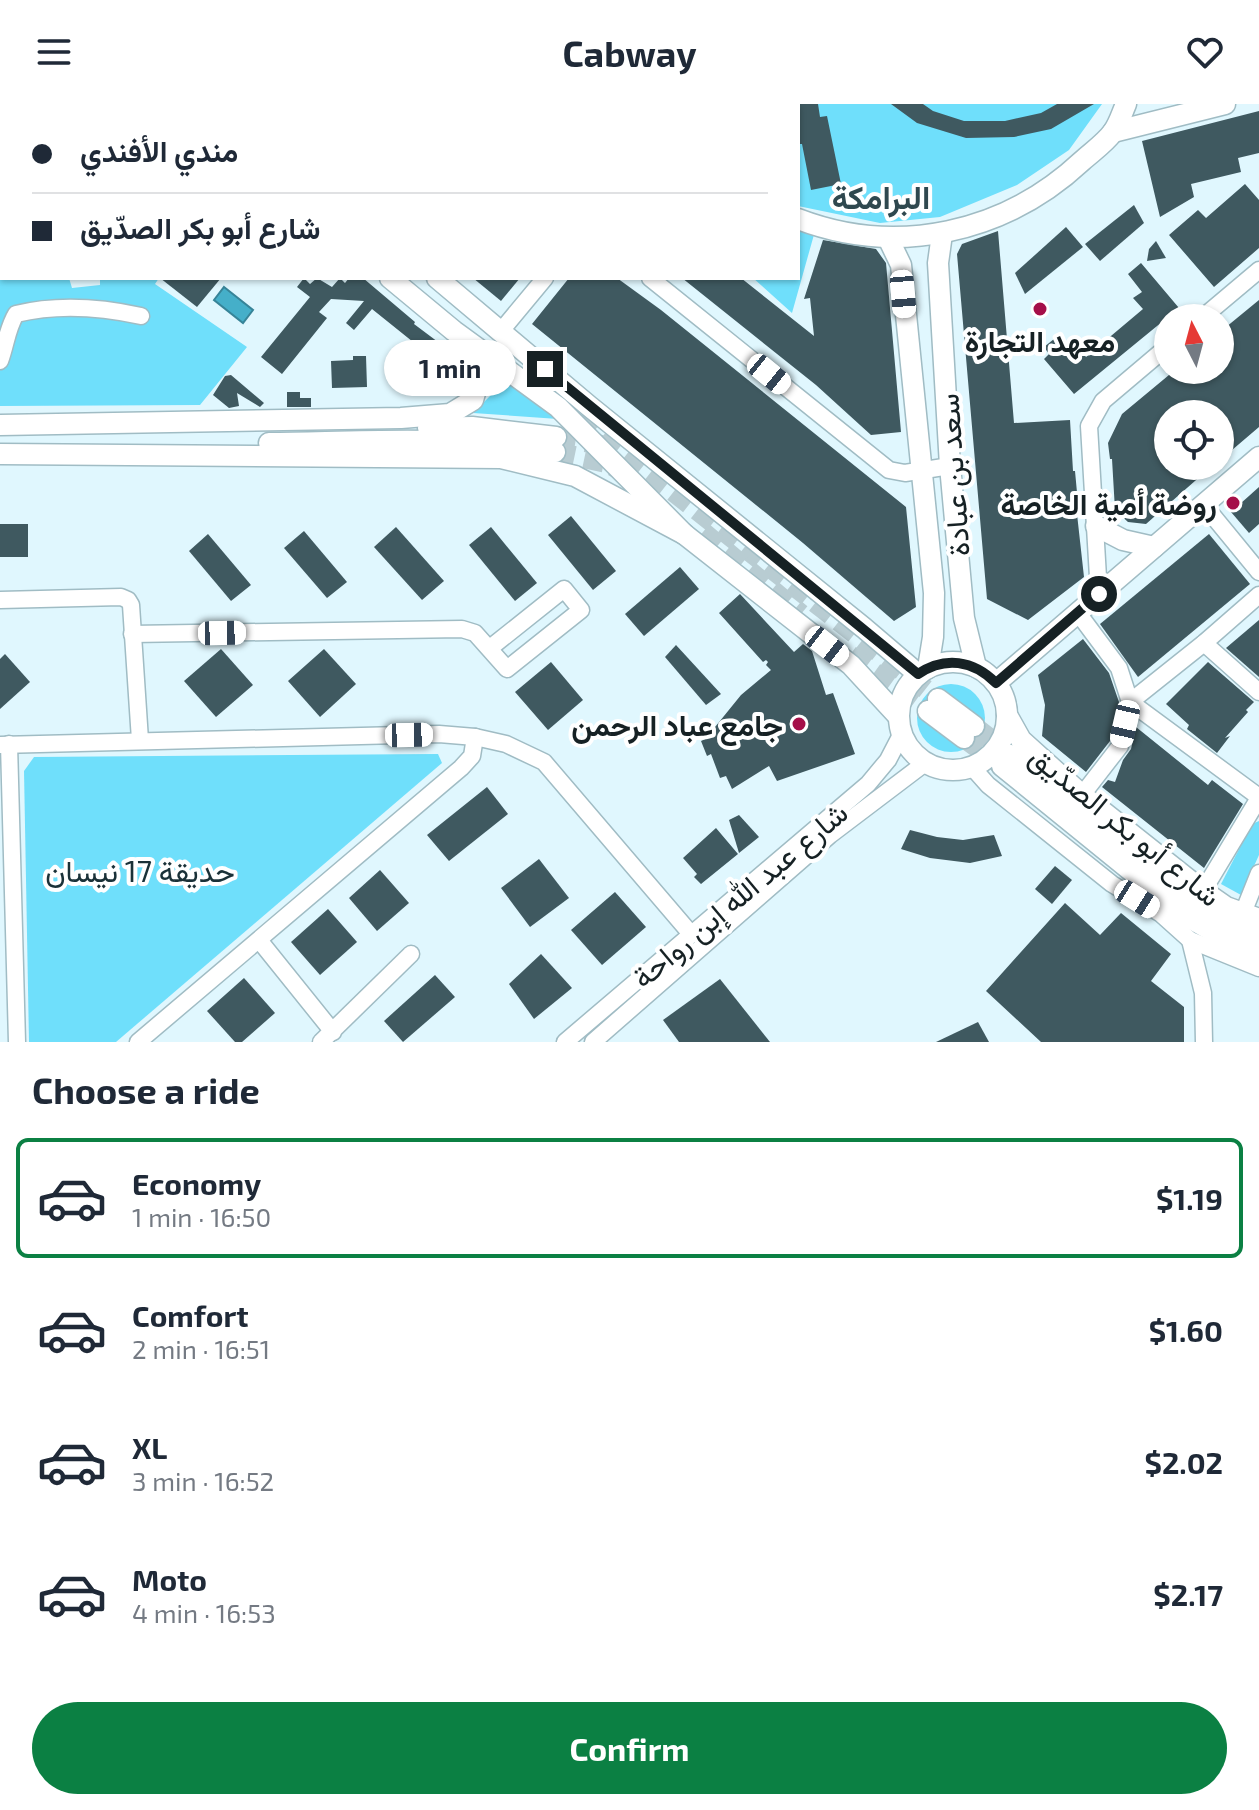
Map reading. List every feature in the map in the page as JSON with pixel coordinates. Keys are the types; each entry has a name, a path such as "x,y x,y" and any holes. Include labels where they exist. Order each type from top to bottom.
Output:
{"main road":[{"path":"800,220 833,230 888,238 942,234 985,223 1026,204 1062,180 1113,132 1126,104"},
{"path":"1113,132 1225,104"},
{"name":"سعد بن عبادة","path":"942,234 938,263 950,466 964,618 976,667"},
{"name":"سعد بن عبادة","path":"888,238 901,265 934,593 933,637 923,671"},
{"path":"392,280 454,331 558,407 684,534 851,665 900,726 915,755 925,763 940,769 957,770 972,767 995,751 1006,728 1004,698 996,683 976,667 960,662 943,663 923,671 907,686 900,701 900,726"},
{"path":"412,280 563,405"},
{"path":"439,280 589,406 923,671"},
{"path":"0,425 401,418 450,414 473,400 479,381 473,363 454,331"},
{"path":"69,454 168,445 400,441 555,445 472,427 301,428 133,422"},
{"path":"0,454 501,458 575,476 684,534"},
{"path":"996,683 1259,457"},
{"path":"1096,526 1123,540 1154,547"},
{"path":"933,705 969,732"},
{"name":"شارع أبو بكر الصدّيق","path":"1007,715 1021,740 1082,795 1203,891 1226,907 1251,916"},
{"name":"شارع أبو بكر الصدّيق","path":"1259,935 1233,928 1196,905 1007,761 1188,917 1230,941 1259,950"}],"street":[{"path":"1219,304 1259,270"},
{"path":"501,331 543,280"},
{"path":"652,280 889,470 905,473 950,466"},
{"path":"0,361 7,344 8,327 16,314 37,309 106,308 141,316"},
{"path":"1099,594 1088,436 1092,417 1103,401 1154,358"},
{"path":"1204,505 1259,572"},
{"path":"132,634 462,629 475,633 507,669 581,610 564,589 490,648"},
{"path":"1130,702 1259,595"},
{"path":"0,600 121,597 128,600 131,605 140,740"},
{"path":"1078,613 1119,668 1130,702 1120,746 1082,795"},
{"path":"1204,643 1259,692"},
{"path":"1130,702 1259,798 1203,891"},
{"name":"شارع عبد الله إبن رواحة","path":"565,1042 868,784 888,760 900,726"},
{"path":"17,1042 4,744 439,734 506,744 544,762 691,934"},
{"path":"138,1042 461,768 472,756 475,737"},
{"name":"شارع عبد الله إبن رواحة","path":"593,1042 830,835 925,763"},
{"name":"شارع أبو بكر الصدّيق","path":"972,767 988,785 1050,835 1112,884 1161,914 1190,940 1259,968"},
{"path":"1251,916 1259,873"},
{"path":"259,940 327,1037 411,954"},
{"path":"1190,940 1203,993 1204,1042"}],"green space":[{"path":"800,104 1102,104 1069,150 1017,185 940,217 880,223 800,206"},
{"path":"800,227 815,231 792,313 755,280 800,280"},
{"path":"0,280 70,280 72,288 100,285 100,280 158,280 155,284 247,347 200,405 0,406"},
{"path":"500,374 558,419 473,413 492,394"},
{"path":"951,684 975,694 985,718 975,742 951,752 927,742 917,718 927,694"},
{"name":"حديقة 17 نيسان","path":"438,754 442,763 116,1042 29,1042 24,771 34,757"},
{"path":"1259,821 1259,855 1241,895 1221,884 1252,824"}],"shaded area":[{"path":"224,287 253,310 243,323 214,300"}],"building":[{"path":"800,104 818,104 820,117 827,116 841,184 811,190 802,144"},
{"path":"891,104 923,104 933,111 964,121 1005,121 1041,113 1057,104 1094,104 1051,129 1014,137 966,138 917,123"},
{"path":"1259,111 1259,153 1238,158 1241,172 1191,184 1194,197 1160,217 1142,141"},
{"path":"1245,184 1259,200 1259,248 1214,287 1169,235 1198,210 1206,218"},
{"path":"1134,205 1144,223 1100,261 1085,244"},
{"path":"1066,227 1083,247 1025,294 1015,273"},
{"path":"998,231 1014,423 1070,420 1084,577 1028,620 987,599 957,254 962,244"},
{"path":"823,240 876,249 886,263 901,432 871,435 816,385 685,280 744,280 814,336 810,298 804,299"},
{"path":"1156,241 1166,258 1147,261 1149,249"},
{"path":"1141,263 1176,304 1154,304 1154,328 1074,394 1044,359 1049,354 1044,347 1054,339 1067,355 1078,346 1086,357 1143,309 1133,298 1142,292 1128,274"},
{"path":"163,280 219,280 197,307"},
{"path":"302,280 310,284 320,280 332,287 338,280 345,283 347,280 365,280 442,345 433,358 372,309 354,330 346,323 364,301 331,299 319,312 327,318 282,374 261,357 310,297 297,287"},
{"path":"475,280 518,280 501,301"},
{"path":"567,280 620,280 661,310 906,507 916,607 894,621 803,543 532,324"},
{"path":"1259,300 1259,427 1234,448 1234,400 1154,400 1154,480 1196,480 1146,524 1128,522 1115,510 1108,443 1122,414 1158,384 1234,384 1234,321"},
{"path":"353,356 366,356 367,387 332,388 331,361 353,360"},
{"path":"231,375 264,403 260,407 237,393 239,406 229,408 213,395 225,376"},
{"path":"287,392 300,392 300,398 311,398 311,407 287,407"},
{"path":"1259,487 1259,524 1249,533 1231,512"},
{"path":"571,516 616,571 593,590 548,535"},
{"path":"0,524 28,524 28,557 0,557"},
{"path":"396,527 444,581 422,600 374,547"},
{"path":"491,527 537,583 515,601 469,545"},
{"path":"304,531 347,582 327,598 284,548"},
{"path":"208,534 251,585 231,601 189,551"},
{"path":"1209,534 1250,584 1138,677 1100,624"},
{"path":"680,567 699,589 644,636 625,614"},
{"name":"جامع عباد الرحمن","path":"740,594 794,652 803,644 812,651 826,695 833,693 855,754 777,781 769,766 732,789 726,776 720,778 711,754 707,756 701,741 712,736 711,732 741,695 771,670 766,665 768,662 763,662 719,613"},
{"path":"1259,620 1259,677 1226,648"},
{"path":"1083,639 1109,673 1119,702 1110,741 1086,772 1042,736 1045,705 1038,675"},
{"path":"676,645 721,694 706,705 665,657"},
{"path":"221,649 253,685 216,717 184,681"},
{"path":"324,649 356,684 320,717 288,681"},
{"path":"5,654 30,682 0,709 0,659"},
{"path":"551,662 583,700 548,730 515,692"},
{"path":"1208,662 1254,702 1217,753 1187,729 1189,725 1166,704"},
{"path":"1136,727 1208,785 1212,780 1243,804 1204,868 1102,787 1108,780 1115,782 1131,749"},
{"path":"487,787 508,814 449,861 427,835"},
{"path":"739,815 759,837 739,853 729,820"},
{"path":"716,828 738,854 701,884 694,877 697,874 683,858"},
{"path":"910,830 963,840 994,835 1002,856 970,863 930,858 901,849"},
{"path":"539,859 569,898 530,927 501,888"},
{"path":"1055,866 1072,880 1052,904 1035,889"},
{"path":"380,870 409,903 377,931 349,898"},
{"path":"615,892 646,927 602,965 571,930"},
{"path":"1065,903 1100,935 1121,913 1171,954 1151,981 1184,1007 1184,1042 1041,1042 986,991"},
{"path":"328,909 357,942 320,975 291,942"},
{"path":"541,954 572,988 534,1019 509,984"},
{"path":"435,975 455,997 403,1042 384,1021"},
{"path":"244,978 275,1013 242,1042 235,1042 207,1011"},
{"path":"720,979 770,1042 679,1042 663,1020"},
{"path":"978,1022 989,1042 936,1042"}],"tunnel":[{"path":"579,418 938,699"},
{"path":"556,437 602,445"},
{"path":"555,452 607,463 623,472"},
{"path":"703,532 801,614"},
{"path":"850,655 928,711"},
{"path":"974,726 1011,755"},
{"path":"964,738 1002,766"}],"place":[{"name":"معهد التجارة","path":"1040,309"},
{"name":"روضة أمية الخاصة","path":"1233,503"},
{"name":"جامع عباد الرحمن","path":"799,724"}],"district":[{"name":"البرامكة","path":"881,196"}],"route":[{"path":"545,369 918,674 943,663 960,662 976,667 996,683 1099,594"}]}
